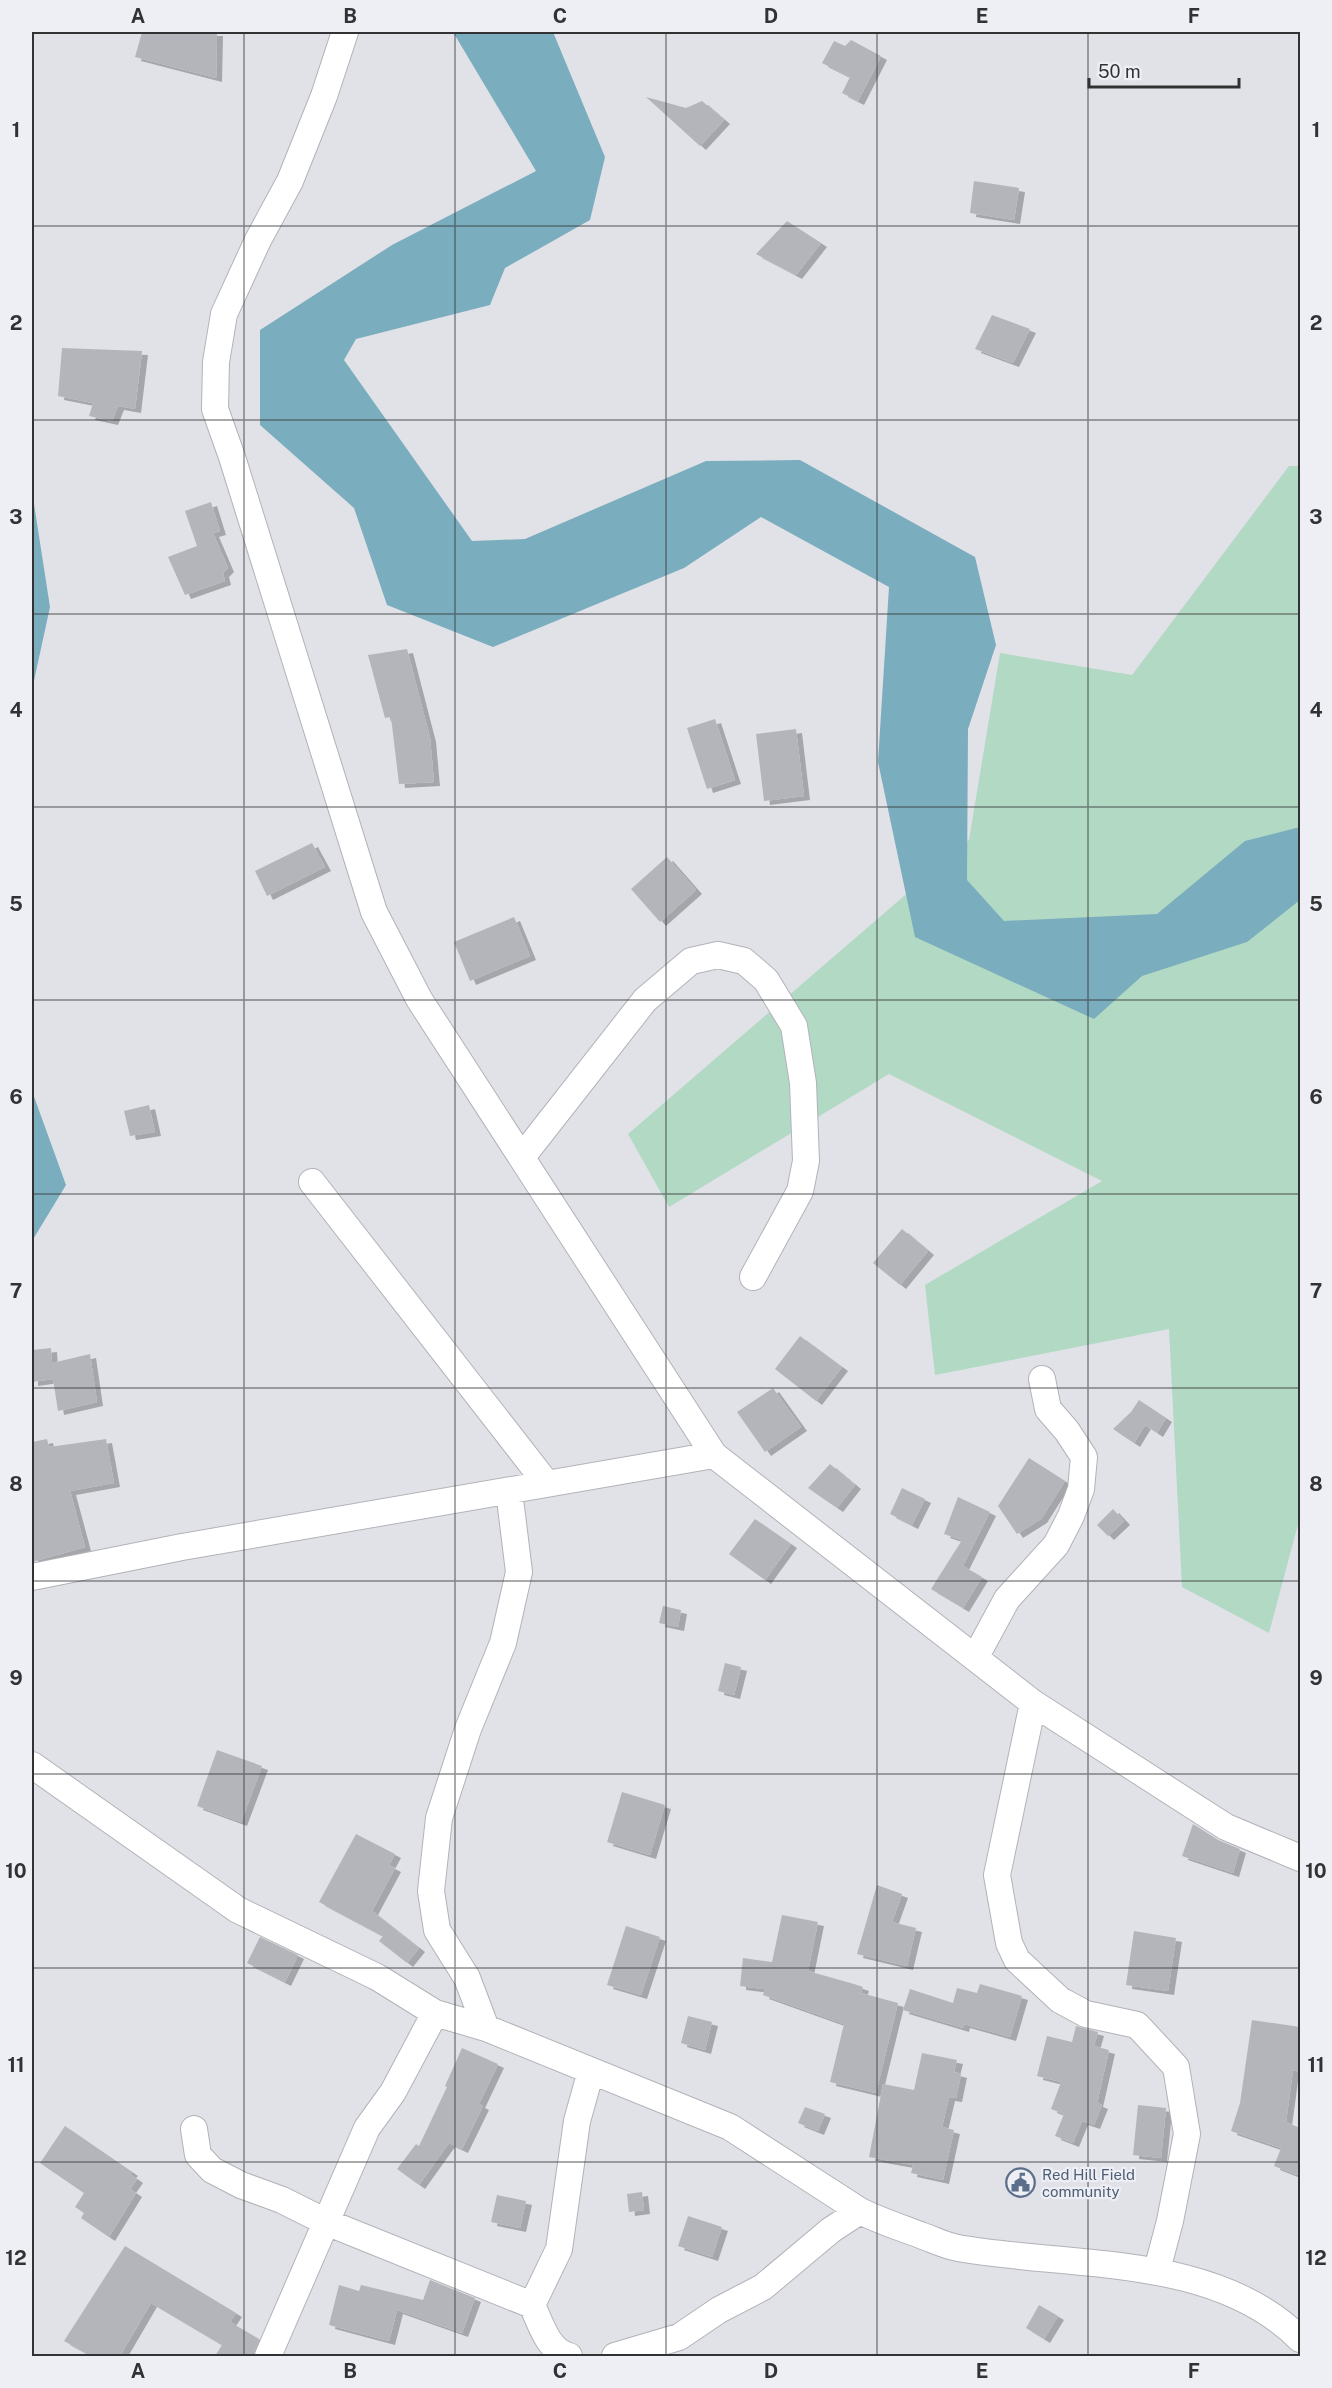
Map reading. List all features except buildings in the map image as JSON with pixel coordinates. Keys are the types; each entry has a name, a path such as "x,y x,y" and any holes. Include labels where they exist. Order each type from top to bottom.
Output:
{"street":[{"path":"345,32 324,96 290,181 258,240 224,314 216,362 215,409 236,468 374,912 419,999 714,1455 1033,1703 1226,1827 1300,1858"},
{"path":"522,1157 645,1000 691,961 718,955 744,961 766,980 795,1026 803,1083 806,1161 800,1191 753,1277"},
{"path":"312,1182 547,1484"},
{"path":"975,1658 1007,1599 1056,1545 1071,1516 1081,1489 1084,1457 1048,1408 1042,1379"},
{"path":"32,1577 182,1547 714,1455"},
{"path":"486,2028 467,1978 437,1930 431,1891 439,1818 468,1729 503,1643 519,1572 509,1491"},
{"path":"1033,1703 997,1875 1009,1943 1017,1960 1060,2000 1086,2014 1137,2025 1176,2067 1187,2134 1170,2221 1156,2270"},
{"path":"32,1765 238,1910 357,1967 435,2013 486,2028 730,2127 860,2211 877,2219 955,2248 1156,2270 1244,2298 1291,2329 1300,2339"},
{"path":"268,2356 367,2128 393,2092 435,2013"},
{"path":"532,2305 559,2249 577,2121 591,2071"},
{"path":"194,2129 198,2155 212,2170 326,2222 532,2305 548,2339 564,2355 569,2356"},
{"path":"615,2356 679,2337 719,2310 763,2287 831,2230 860,2211"}],"green space":[{"path":"1289,466 1300,466 1300,1517 1269,1633 1182,1587 1169,1329 935,1375 925,1285 1102,1181 889,1074 669,1207 628,1134 969,840 1000,653 1132,675"}],"water":[{"path":"453,32 553,32 605,157 590,220 505,268 490,305 356,339 344,360 472,541 525,539 706,461 800,460 975,557 996,645 968,729 967,880 1004,921 1157,914 1245,841 1300,827 1300,900 1247,942 1142,976 1094,1019 915,937 878,762 889,587 761,517 684,568 493,647 387,605 354,508 260,425 260,330 392,245 536,171"},
{"path":"32,491 50,607 32,690"},
{"path":"32,1091 66,1185 32,1241"}],"place":[{"name":"Red Hill Field community","path":"1021,2183"}]}
